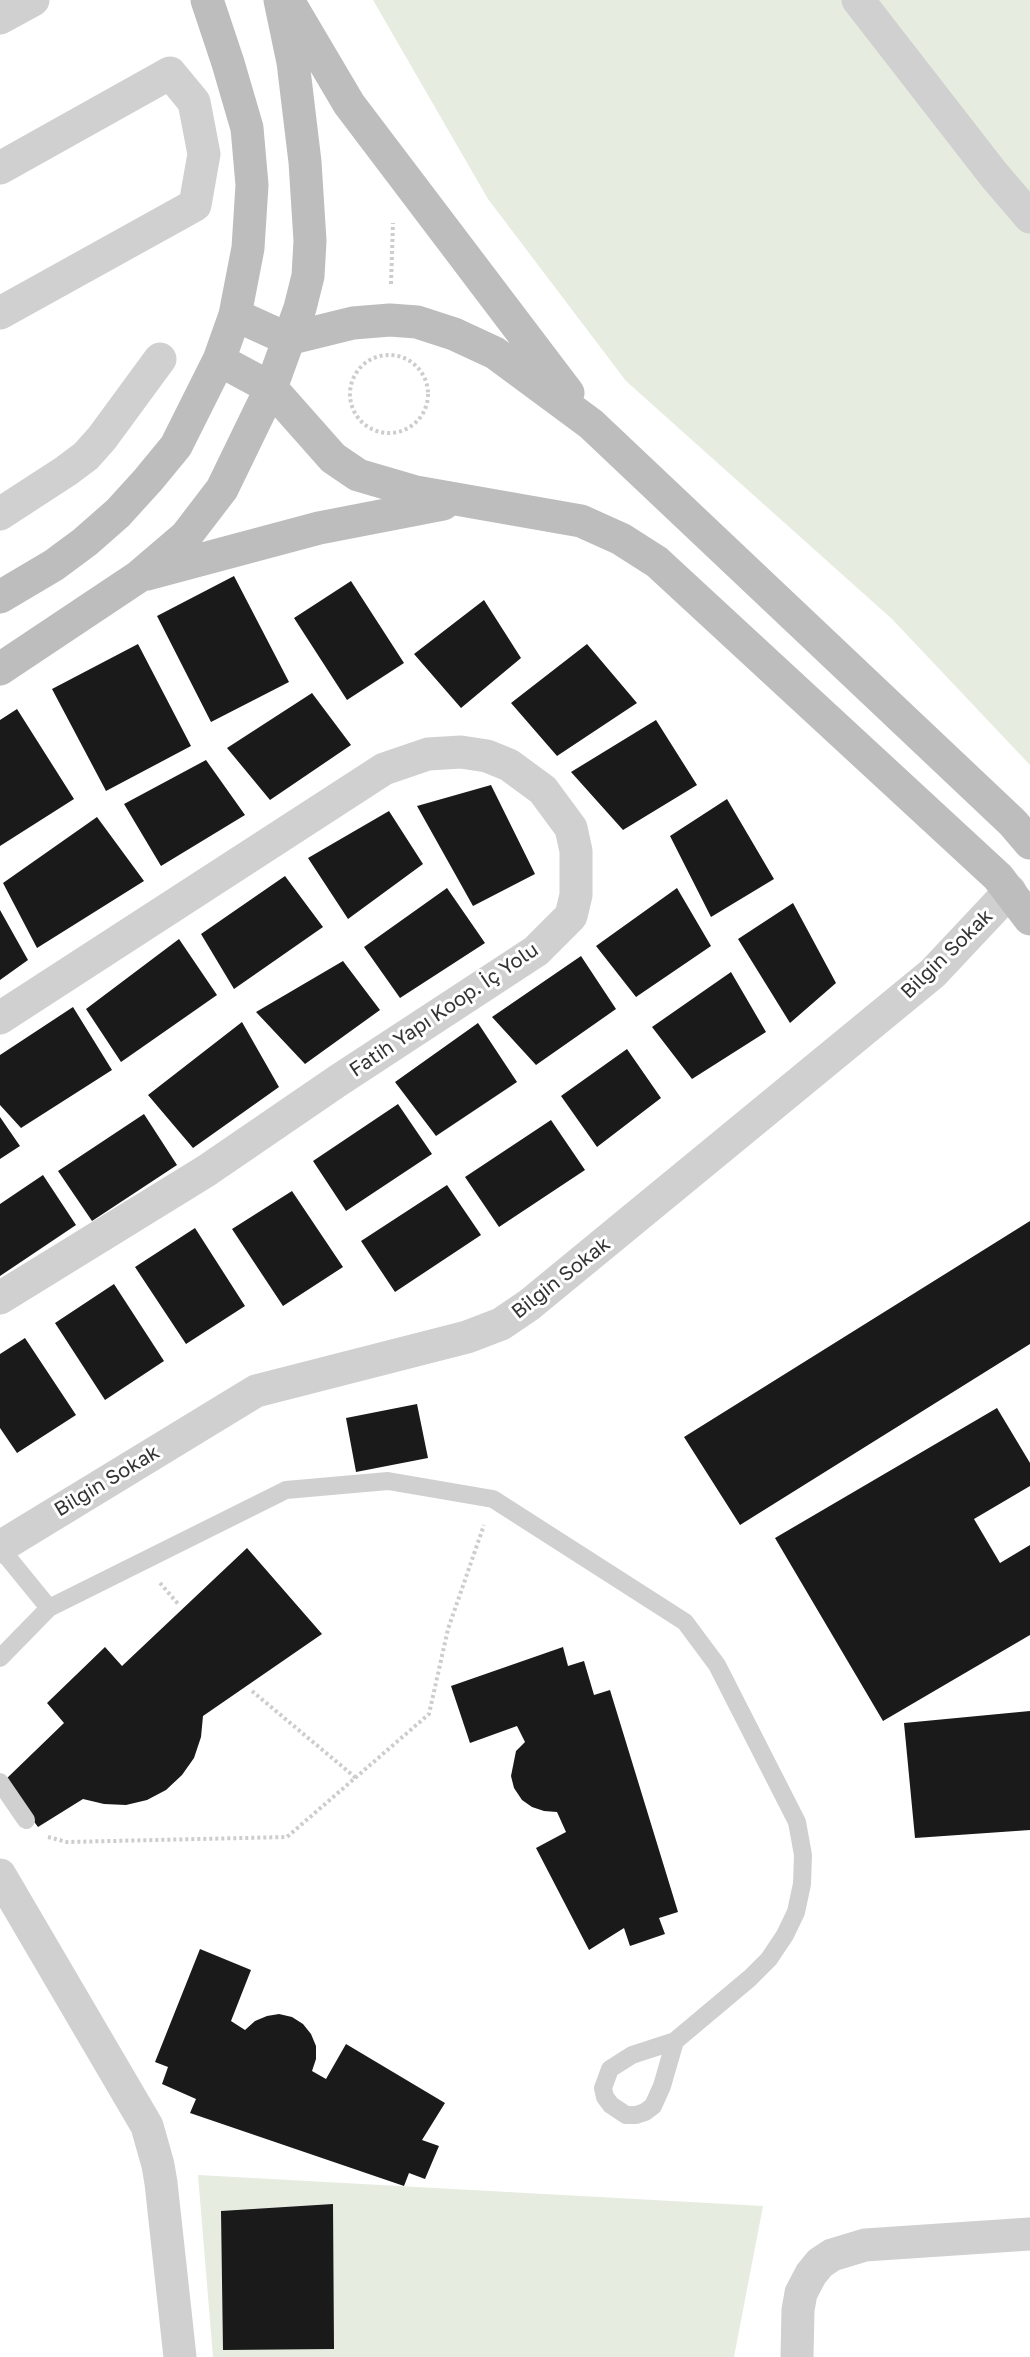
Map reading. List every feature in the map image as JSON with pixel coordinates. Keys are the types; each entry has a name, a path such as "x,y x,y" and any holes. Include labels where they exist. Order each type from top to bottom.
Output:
{"street":[{"path":"0,18 33,0"},
{"path":"0,597 54,565 85,542 118,513 176,446 219,360 235,315 248,248 252,185 246,128 207,0"},
{"path":"0,669 138,577 186,536 222,489 271,388 308,276 310,241 305,162 293,62 280,0"},
{"path":"287,0 349,104 591,423"},
{"path":"858,0 994,175 1030,217"},
{"path":"0,168 170,73 194,102 204,154 195,205 0,313"},
{"path":"235,315 288,339 353,323 390,320 417,322 454,334 495,353 591,423 1013,823 1030,843"},
{"path":"0,514 86,456 102,438 160,359"},
{"path":"219,360 271,388 321,446 342,466 358,475 391,486 581,521 621,539 657,562 998,877 1030,919"},
{"path":"138,577 319,528 460,500"},
{"name":"Fatih Yapı Koop. İç Yolu","path":"0,1018 384,769 428,754 461,752 487,756 509,765 543,790 571,828 576,850 576,895 572,916 536,951 339,1080 206,1171 0,1298"},
{"name":"Bilgin Sokak","path":"0,1547 256,1391 467,1337 501,1324 529,1305 933,973 1010,891"},
{"path":"0,1875 147,2126 159,2165 180,2357"},
{"path":"797,2357 798,2310 801,2293 811,2274 820,2263 832,2255 865,2245 1030,2234"}],"lane":[{"path":"0,1658 49,1608 286,1490 388,1481 493,1499 686,1622 717,1665 797,1822 803,1855 802,1884 796,1912 785,1935 769,1959 750,1978 675,2041 632,2055 610,2069 603,2088 605,2097 611,2105 626,2115 636,2115 653,2106 662,2086 675,2041"},
{"path":"0,1547 49,1608"},
{"path":"0,1782 26,1820"}],"path":[{"path":"389,355 395,165"},
{"path":"389,355 402,357 414,364 423,374 428,386 428,400 420,418 404,431 390,434 366,427 357,418 350,395 351,382 357,371 365,363 389,355"},
{"path":"26,1820 42,1835 67,1842 287,1837 429,1714 448,1629 493,1499"},
{"path":"252,1691 356,1778"}],"shaded area":[{"path":"373,0 1030,0 1030,765 892,619 626,381 488,199"},
{"path":"198,2175 763,2206 734,2357 213,2357"}],"building":[{"path":"234,576 289,682 211,722 157,616"},
{"path":"351,581 404,663 347,700 294,618"},
{"path":"484,600 521,658 461,708 414,654"},
{"path":"138,644 191,746 106,791 52,689"},
{"path":"587,644 637,703 557,756 511,703"},
{"path":"312,693 351,745 270,800 227,748"},
{"path":"17,709 74,799 0,846 0,720"},
{"path":"656,720 697,785 623,830 571,772"},
{"path":"206,760 245,815 161,866 124,804"},
{"path":"491,785 535,874 473,906 417,806"},
{"path":"727,799 774,879 711,917 670,836"},
{"path":"389,811 423,864 348,919 308,858"},
{"path":"97,817 144,881 37,948 3,883"},
{"path":"285,876 323,927 234,989 201,934"},
{"path":"447,888 485,943 400,998 364,947"},
{"path":"677,888 711,946 636,997 596,946"},
{"path":"793,903 836,983 790,1023 738,939"},
{"path":"0,910 28,960 0,980"},
{"path":"179,939 217,995 121,1062 86,1009"},
{"path":"581,956 616,1009 536,1065 492,1017"},
{"path":"343,961 380,1010 305,1064 256,1012"},
{"path":"731,972 766,1032 692,1079 652,1027"},
{"path":"73,1007 112,1070 21,1128 0,1105 0,1055"},
{"path":"242,1022 279,1087 193,1148 148,1095"},
{"path":"478,1023 517,1082 436,1136 395,1082"},
{"path":"627,1049 661,1098 597,1147 561,1096"},
{"path":"398,1104 432,1154 346,1211 313,1161"},
{"path":"144,1114 177,1165 92,1221 58,1171"},
{"path":"0,1117 20,1146 0,1159"},
{"path":"551,1120 585,1170 499,1227 465,1177"},
{"path":"43,1175 76,1225 0,1276 0,1204"},
{"path":"447,1185 481,1235 395,1292 361,1241"},
{"path":"292,1191 343,1267 283,1306 232,1229"},
{"path":"1030,1221 1030,1344 740,1525 684,1437"},
{"path":"195,1228 245,1306 186,1344 135,1267"},
{"path":"114,1284 164,1361 105,1400 55,1323"},
{"path":"25,1338 76,1415 17,1453 0,1428 0,1354"},
{"path":"417,1404 428,1458 356,1472 346,1418"},
{"path":"997,1408 1030,1463 1030,1486 974,1519 1000,1563 1030,1545 1030,1635 883,1721 775,1538"},
{"path":"247,1548 322,1634 203,1716 201,1737 194,1758 182,1775 166,1790 147,1800 126,1805 104,1804 83,1799 38,1827 4,1781 64,1723 47,1703 105,1647 122,1666"},
{"path":"563,1647 568,1666 584,1661 594,1695 610,1690 678,1912 659,1918 665,1934 630,1946 624,1928 589,1950 536,1848 566,1832 557,1812 532,1807 522,1800 514,1788 511,1776 516,1751 525,1742 517,1726 470,1743 451,1686"},
{"path":"1030,1711 1030,1830 915,1838 904,1723"},
{"path":"200,1949 251,1970 231,2021 245,2030 255,2021 267,2016 279,2014 292,2017 303,2024 311,2034 316,2046 316,2059 312,2071 326,2079 346,2044 445,2103 422,2140 439,2146 425,2179 409,2173 404,2186 190,2113 196,2099 162,2084 168,2067 155,2062"},
{"path":"333,2204 334,2349 223,2350 221,2211"}]}
